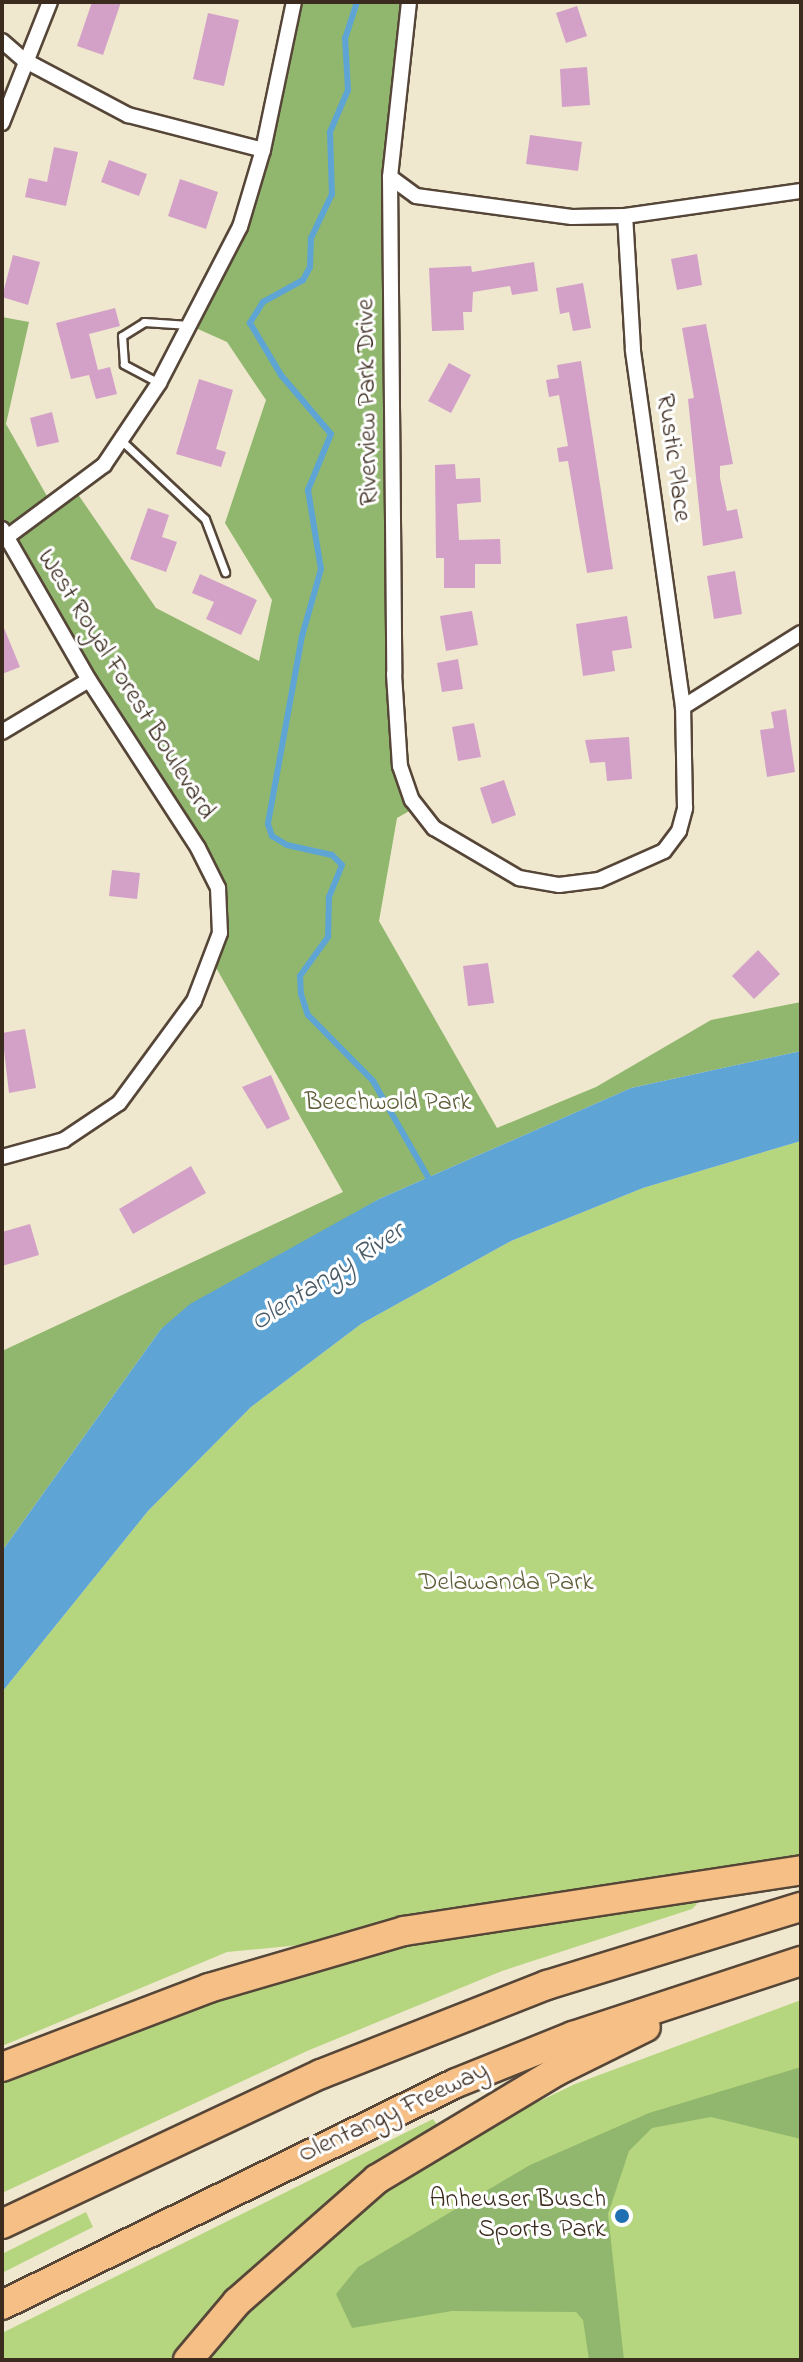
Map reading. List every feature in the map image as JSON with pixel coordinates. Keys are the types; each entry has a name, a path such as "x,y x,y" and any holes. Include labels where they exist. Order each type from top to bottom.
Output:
{"highway":[{"path":"2,2067 209,1988 404,1931 801,1870"},
{"path":"2,2224 335,2068 547,1985 801,1907"},
{"name":"Olentangy Freeway","path":"2,2305 456,2083 745,1977 801,1961"},
{"path":"188,2360 237,2302 377,2179 557,2071 745,1977"}],"street":[{"path":"2,123 24,60 50,2"},
{"path":"4,533 75,490 123,442 159,383 240,227 263,150 295,2"},
{"name":"Riverview Park Drive","path":"409,2 390,177 394,674 400,766 412,800"},
{"path":"2,41 24,60 128,115 263,150"},
{"path":"390,177 416,196 572,217 625,216 801,191"},
{"name":"Rustic Place","path":"412,800 434,828 519,878 559,885 599,880 664,851 679,831 686,795 683,707 633,349 625,216"},
{"name":"West Royal Forest Boulevard","path":"2,1157 64,1140 119,1103 194,1001 220,933 218,888 206,865 89,680 4,533"},
{"path":"683,707 801,633"},
{"path":"2,732 89,680"}],"lane":[{"path":"159,383 124,364 122,336 144,322 189,325"},
{"path":"123,442 205,519 225,572"}],"green space":[{"name":"Beechwold Park","path":"294,2 409,2 396,98 400,766 418,806 397,818 379,921 497,1128 596,1087 711,1020 801,1002 801,1051 631,1088 379,1199 161,1329 2,1551 2,1351 343,1192 210,957 218,888 2,529 2,317 29,322 6,424 52,505 75,490 156,608 259,661 272,600 225,523 266,400 227,342 189,325 240,227"},
{"name":"Delawanda Park","path":"801,1141 801,1857 369,1925 300,1945 227,1952 2,2046 2,1692 148,1511 251,1407 361,1324 511,1241 643,1188"},
{"path":"693,1899 697,1904 692,1909 502,1971 307,2051 2,2193 2,2084 122,2030 368,1951"},
{"name":"Anheuser Busch Sports Park","path":"801,2000 801,2360 201,2360 245,2310 388,2186 470,2135 575,2084"},
{"path":"801,2067 801,2139 711,2117 652,2128 629,2151 608,2214 624,2360 589,2360 583,2320 576,2312 452,2311 352,2328 336,2294 358,2267 530,2165 649,2113"},
{"path":"433,2119 438,2126 394,2155 205,2318 169,2360 2,2360 2,2333"},
{"path":"86,2212 93,2227 2,2273 2,2254"}],"water":[{"name":"Olentangy River","path":"801,1051 801,1141 643,1188 511,1241 361,1324 251,1407 148,1511 2,1692 2,1551 161,1329 190,1304 379,1199 631,1088"}],"building":[{"path":"92,2 121,2 103,55 77,46"},
{"path":"577,6 587,36 566,43 556,13"},
{"path":"208,13 239,20 224,86 193,79"},
{"path":"587,67 590,105 562,107 560,69"},
{"path":"530,135 582,142 578,171 526,164"},
{"path":"54,147 78,152 66,206 25,197 29,178 47,182"},
{"path":"109,160 147,174 139,196 101,182"},
{"path":"180,179 218,192 206,229 168,216"},
{"path":"697,254 702,285 677,290 671,259"},
{"path":"13,255 40,262 28,305 2,297"},
{"path":"534,262 538,291 512,295 510,286 473,292 472,312 463,312 464,330 432,331 429,268 471,266 472,272"},
{"path":"583,283 591,328 573,331 569,312 560,314 556,288"},
{"path":"115,308 120,326 89,334 98,370 110,367 117,394 96,399 89,375 71,379 56,323"},
{"path":"706,324 733,464 720,466 720,478 727,511 737,509 743,538 703,546 688,399 694,398 682,328"},
{"path":"581,361 613,569 587,573 568,461 559,462 557,448 568,446 559,395 549,397 546,380 559,378 557,365"},
{"path":"449,363 471,375 451,413 428,401"},
{"path":"199,379 233,390 216,449 226,452 221,467 176,454"},
{"path":"52,412 59,442 37,447 30,418"},
{"path":"455,464 456,479 480,478 481,502 457,504 459,540 500,539 501,564 475,564 475,588 444,588 444,558 436,558 435,465"},
{"path":"148,508 169,515 162,537 177,542 166,572 130,559"},
{"path":"735,571 742,614 714,619 707,576"},
{"path":"200,574 257,600 241,635 206,619 214,602 192,593"},
{"path":"472,611 478,645 446,651 440,616"},
{"path":"627,616 632,648 612,651 615,671 583,676 576,624"},
{"path":"2,623 20,667 2,674"},
{"path":"458,659 463,689 442,692 437,663"},
{"path":"786,709 795,772 767,777 760,730 774,728 771,712"},
{"path":"474,723 481,757 458,761 452,727"},
{"path":"629,737 632,779 607,781 605,762 590,763 585,740"},
{"path":"504,780 516,815 492,824 480,788"},
{"path":"112,870 140,873 137,899 109,896"},
{"path":"758,950 780,974 754,999 732,976"},
{"path":"488,963 494,1003 468,1006 463,966"},
{"path":"25,1029 36,1088 9,1093 2,1033"},
{"path":"271,1075 290,1119 267,1129 242,1087"},
{"path":"191,1166 206,1193 133,1234 119,1209"},
{"path":"30,1224 39,1255 2,1266 2,1232"}],"waterway":[{"path":"357,2 345,38 348,90 330,132 332,194 311,238 310,267 303,280 263,302 250,323 281,375 331,434 308,490 321,569 302,636 268,824 272,836 287,845 332,855 342,865 329,897 328,937 300,976 301,994 308,1015 373,1081 428,1177"}],"place":[{"name":"Anheuser Busch Sports Park","path":"622,2216"}]}
